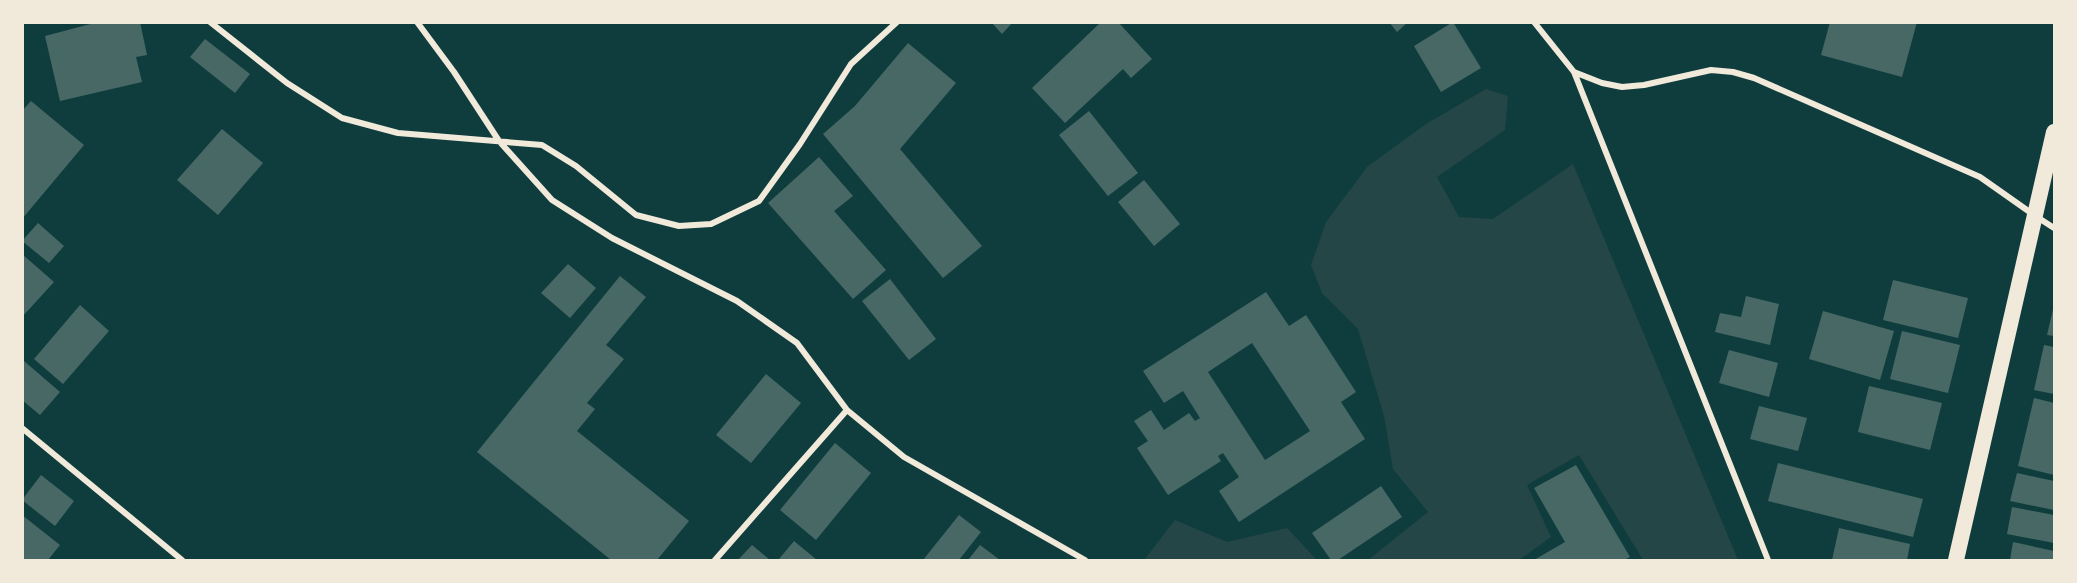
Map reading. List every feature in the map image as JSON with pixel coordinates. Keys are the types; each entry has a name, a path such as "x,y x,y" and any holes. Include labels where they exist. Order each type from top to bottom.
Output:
{"highway":[{"path":"1956,561 2055,132"}],"street":[{"path":"210,22 287,83 342,118 398,133 542,145 576,166 636,214 679,226 711,224 759,201 800,144 851,63 897,22"},
{"path":"417,22 500,141 552,200 612,238 737,301 797,343 846,410 904,457 1085,561"},
{"path":"1534,22 1574,72 1768,561"},
{"path":"1574,72 1602,83 1622,87 1644,85 1711,70 1733,72 1754,78 1980,177 2034,216 2055,228"},
{"path":"716,561 846,410"},
{"path":"22,428 182,561"}],"shaded area":[{"path":"1486,89 1508,96 1505,130 1437,177 1459,217 1493,219 1573,164 1738,560 1643,560 1579,455 1527,485 1551,537 1519,560 1368,560 1428,512 1393,469 1384,416 1358,329 1322,293 1311,265 1326,222 1367,167 1426,124"},
{"path":"1175,520 1227,542 1287,528 1317,560 1144,560"}],"building":[{"path":"98,22 140,22 147,55 136,57 142,82 60,101 45,36"},
{"path":"991,22 1013,22 1002,34"},
{"path":"1101,22 1118,22 1152,59 1131,78 1123,69 1065,123 1032,88"},
{"path":"1389,22 1408,22 1397,32"},
{"path":"1453,22 1481,68 1441,92 1414,46"},
{"path":"1830,22 1917,22 1902,77 1821,55"},
{"path":"205,39 250,74 235,93 190,57"},
{"path":"908,43 956,83 900,149 982,246 943,278 823,134 855,106"},
{"path":"31,101 84,145 22,219 22,111"},
{"path":"1089,111 1138,173 1108,196 1059,135"},
{"path":"222,129 263,163 218,215 177,180"},
{"path":"819,157 853,196 834,211 886,270 853,299 768,203"},
{"path":"1144,180 1180,224 1154,246 1118,202"},
{"path":"38,223 64,246 49,263 22,241"},
{"path":"22,254 54,282 22,317"},
{"path":"568,264 596,288 570,318 541,293"},
{"path":"620,276 646,297 606,345 624,359 587,403 595,409 577,431 689,521 657,560 611,560 477,452"},
{"path":"890,279 936,339 909,360 862,301"},
{"path":"1893,280 1968,298 1958,338 1883,320"},
{"path":"1266,292 1289,326 1306,315 1356,392 1341,402 1365,439 1239,522 1219,491 1239,477 1223,453 1218,456 1221,461 1168,495 1137,448 1148,441 1134,421 1151,410 1164,430 1189,413 1195,421 1200,418 1183,391 1164,403 1143,371","holes":["1252,343 1310,431 1265,460 1208,372"]},
{"path":"1746,296 1779,304 1770,345 1715,332 1720,313 1741,317"},
{"path":"80,305 109,331 63,384 34,359"},
{"path":"2054,305 2054,336 2047,335"},
{"path":"1823,311 1894,331 1880,380 1809,359"},
{"path":"1902,331 1960,345 1948,393 1890,379"},
{"path":"2044,345 2054,347 2054,394 2034,390"},
{"path":"1729,350 1778,363 1769,397 1719,383"},
{"path":"24,361 60,392 40,415 22,400 22,363"},
{"path":"766,374 801,403 751,463 716,435"},
{"path":"1869,386 1942,403 1930,450 1858,432"},
{"path":"2034,398 2054,403 2054,475 2018,466"},
{"path":"1759,406 1807,418 1798,451 1750,439"},
{"path":"835,443 871,473 816,540 780,510"},
{"path":"1778,463 1923,499 1913,537 1768,501"},
{"path":"1576,465 1630,557 1624,560 1534,560 1565,542 1534,488"},
{"path":"2017,473 2054,481 2054,510 2010,501"},
{"path":"41,475 74,501 55,526 22,500"},
{"path":"1381,486 1402,517 1338,560 1331,560 1312,533"},
{"path":"2012,507 2054,515 2054,543 2007,534"},
{"path":"22,515 60,545 48,560 22,560"},
{"path":"959,515 981,532 959,560 923,560"},
{"path":"1839,528 1910,544 1907,560 1832,560"},
{"path":"794,541 817,560 780,560"},
{"path":"2013,542 2054,551 2054,560 2010,560"},
{"path":"752,545 770,560 738,560"},
{"path":"980,545 1000,560 968,560"}]}
